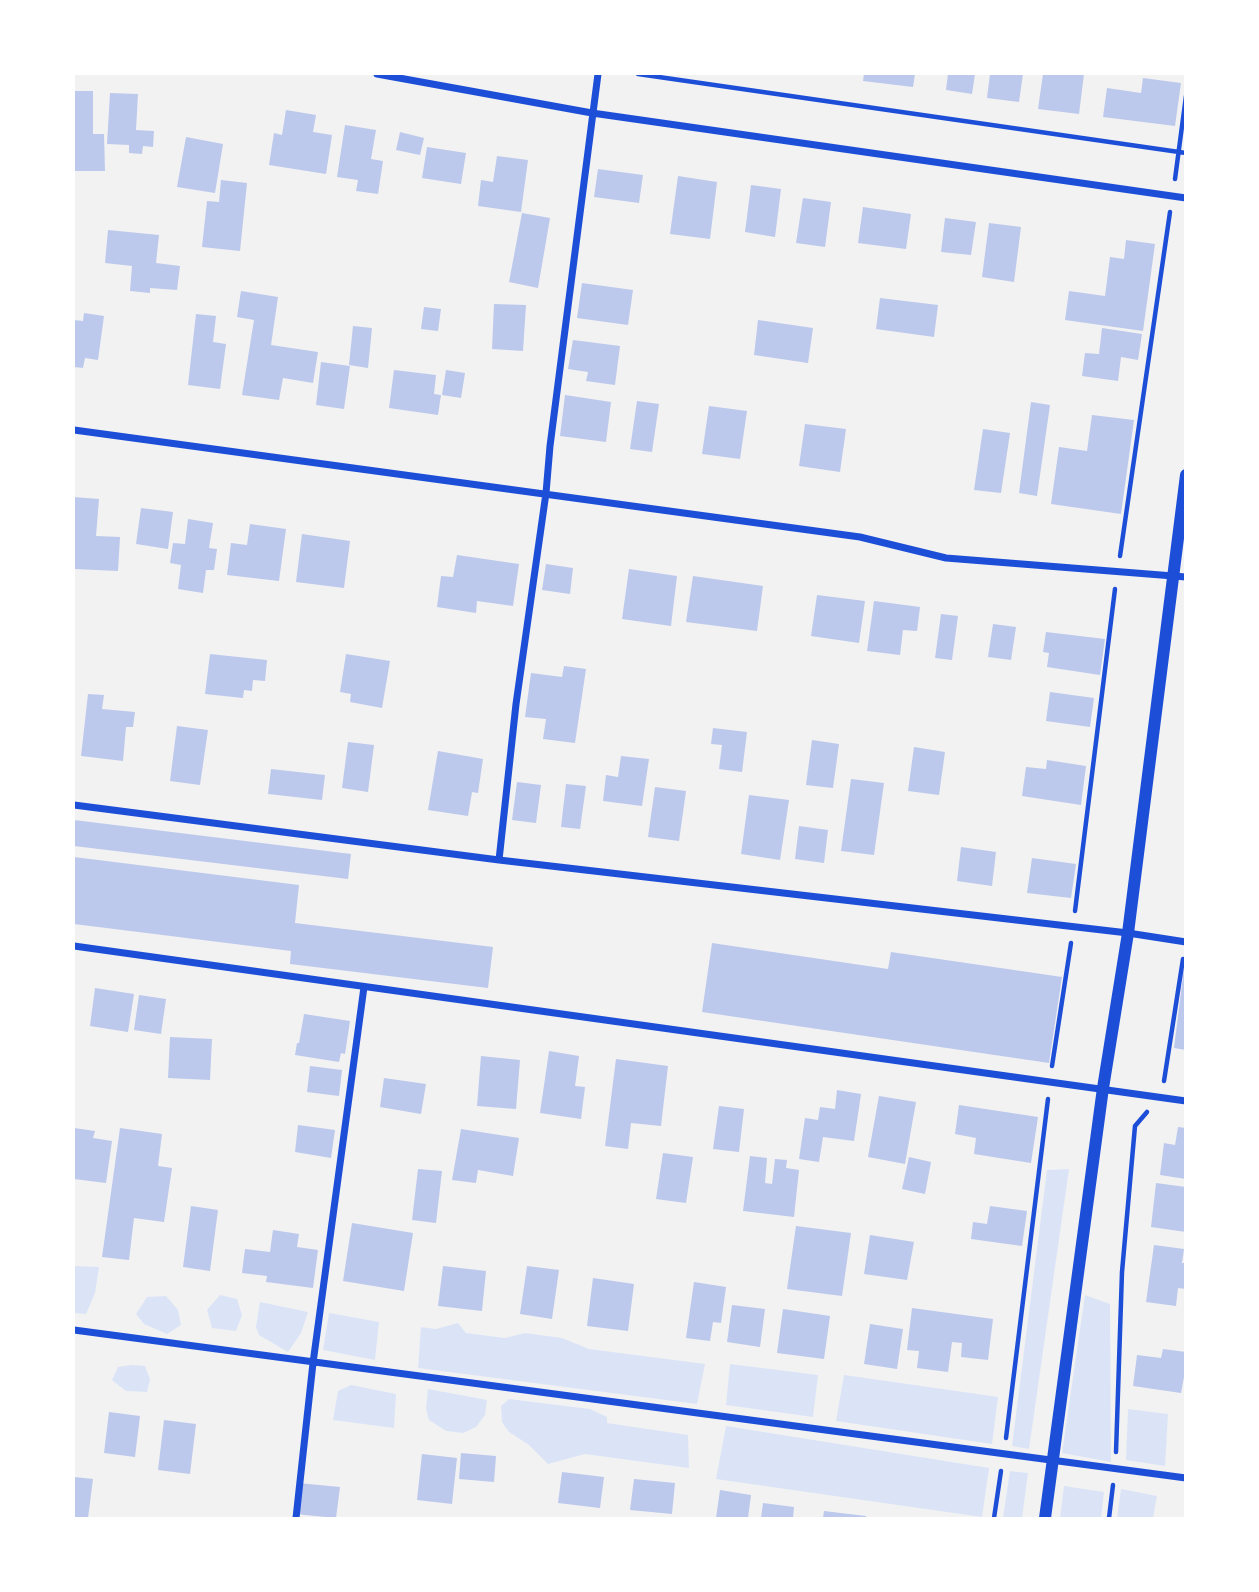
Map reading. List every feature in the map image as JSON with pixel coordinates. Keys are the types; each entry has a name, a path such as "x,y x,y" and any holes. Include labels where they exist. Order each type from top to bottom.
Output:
{"street":[{"path":"377,74 592,113 1185,198"},
{"path":"499,859 516,704 546,493 598,74"},
{"path":"74,430 860,537 946,558 1185,577"},
{"path":"1045,1518 1103,1088 1128,933 1185,475"},
{"path":"74,805 1185,942"},
{"path":"74,946 1185,1101"},
{"path":"296,1518 313,1363 364,987"},
{"path":"74,1330 1185,1478"}],"path":[{"path":"638,74 1185,153"},
{"path":"995,1518 1118,571 1185,96"},
{"path":"1109,1518 1115,1468 1122,1272 1135,1126 1161,1097 1185,942"}],"shaded area":[{"path":"1069,1169 1029,1449 1012,1446 1047,1170"},
{"path":"74,1266 99,1267 95,1293 86,1314 74,1313"},
{"path":"220,1295 237,1299 242,1315 236,1331 212,1328 207,1310"},
{"path":"1085,1295 1110,1304 1111,1462 1062,1453"},
{"path":"166,1296 178,1310 181,1325 167,1334 144,1324 136,1314 147,1297"},
{"path":"260,1302 308,1312 301,1333 288,1352 259,1335 256,1327"},
{"path":"329,1313 379,1322 375,1360 323,1350"},
{"path":"458,1323 466,1333 505,1338 525,1333 562,1338 589,1349 705,1364 697,1404 418,1368 421,1327 436,1329"},
{"path":"730,1364 818,1375 813,1417 726,1405"},
{"path":"145,1366 150,1379 147,1392 126,1391 112,1380 118,1367"},
{"path":"844,1375 998,1397 992,1444 836,1421"},
{"path":"351,1385 396,1394 394,1428 333,1420 338,1391"},
{"path":"428,1389 487,1400 485,1415 476,1427 463,1433 446,1431 429,1420 426,1409"},
{"path":"509,1399 590,1409 607,1417 607,1423 688,1435 689,1468 585,1454 548,1464 529,1445 509,1432 502,1422 501,1406"},
{"path":"1128,1409 1168,1414 1165,1466 1126,1460"},
{"path":"726,1426 989,1468 982,1517 716,1479"},
{"path":"1010,1471 1028,1473 1022,1518 1003,1518"},
{"path":"1064,1486 1104,1492 1101,1518 1060,1518"},
{"path":"1121,1489 1157,1496 1153,1518 1117,1518"}],"building":[{"path":"864,74 915,74 913,87 863,81"},
{"path":"948,74 975,74 972,94 946,90"},
{"path":"990,74 1023,74 1019,102 987,98"},
{"path":"1043,74 1084,74 1079,114 1038,109"},
{"path":"1143,78 1181,83 1175,126 1103,117 1107,88 1141,93"},
{"path":"74,91 93,91 93,134 104,134 105,171 74,171"},
{"path":"110,93 138,94 136,130 154,131 153,147 143,146 142,154 129,153 129,145 107,144"},
{"path":"286,110 316,115 313,132 332,135 326,174 269,165 274,133 282,135"},
{"path":"345,125 376,130 371,159 383,161 378,194 356,191 358,180 337,177"},
{"path":"400,132 424,138 420,155 396,150"},
{"path":"186,137 223,144 215,193 177,187"},
{"path":"427,147 466,153 461,184 422,178"},
{"path":"497,156 528,160 521,212 478,206 481,180 493,182"},
{"path":"598,169 643,175 639,203 594,197"},
{"path":"678,176 717,182 710,239 670,234"},
{"path":"221,180 247,183 240,251 202,247 207,201 219,202"},
{"path":"751,185 781,189 775,237 745,232"},
{"path":"803,198 831,202 825,247 796,243"},
{"path":"863,207 911,214 906,249 858,243"},
{"path":"522,213 550,218 538,288 509,282"},
{"path":"945,218 976,222 971,255 941,252"},
{"path":"989,223 1021,227 1014,282 982,277"},
{"path":"108,230 159,235 156,263 180,266 177,290 150,288 150,293 130,291 132,266 105,263"},
{"path":"1126,240 1155,244 1143,331 1065,320 1069,291 1105,296 1110,257 1124,259"},
{"path":"582,283 633,290 628,325 577,318"},
{"path":"241,291 278,297 271,345 318,352 313,383 283,378 279,400 242,395 254,320 237,317"},
{"path":"880,298 938,305 934,337 876,329"},
{"path":"494,304 526,305 523,351 492,349"},
{"path":"424,307 441,309 438,331 421,329"},
{"path":"84,313 104,316 98,360 85,358 83,368 74,367 74,320 83,321"},
{"path":"196,314 216,316 213,342 226,344 220,389 188,385"},
{"path":"758,320 813,328 808,363 754,355"},
{"path":"353,326 372,328 368,368 349,365"},
{"path":"1102,328 1142,334 1138,360 1121,357 1118,381 1082,376 1085,353 1099,354"},
{"path":"573,340 620,346 615,385 586,381 588,372 568,369"},
{"path":"321,362 350,366 344,409 316,405"},
{"path":"394,370 436,375 434,394 441,395 438,415 389,408"},
{"path":"446,370 465,373 461,398 442,395"},
{"path":"565,395 611,402 606,442 560,436"},
{"path":"637,401 659,404 652,452 630,449"},
{"path":"1031,402 1050,405 1037,496 1019,493"},
{"path":"709,406 747,411 740,459 702,454"},
{"path":"1092,415 1134,420 1121,514 1051,504 1059,447 1087,451"},
{"path":"805,424 846,429 840,472 799,466"},
{"path":"983,429 1010,433 1001,493 974,490"},
{"path":"74,497 99,499 96,536 120,537 118,571 74,569"},
{"path":"141,508 173,512 168,549 136,544"},
{"path":"188,519 213,523 209,548 217,549 214,570 206,570 203,593 178,589 181,565 170,563 173,543 185,544"},
{"path":"250,524 286,529 279,581 227,575 231,543 247,545"},
{"path":"302,534 350,541 344,588 296,582"},
{"path":"457,555 519,564 513,606 477,601 476,613 437,607 441,576 453,577"},
{"path":"546,564 573,568 570,594 542,590"},
{"path":"629,569 677,576 671,626 622,619"},
{"path":"693,576 763,586 757,631 686,622"},
{"path":"817,595 865,601 859,643 811,636"},
{"path":"874,601 920,607 917,631 903,630 900,655 867,651"},
{"path":"941,614 958,616 952,660 935,658"},
{"path":"993,624 1016,627 1011,660 988,657"},
{"path":"1046,632 1105,639 1100,675 1047,667 1049,653 1043,652"},
{"path":"210,654 267,660 265,681 253,680 252,691 244,690 243,698 205,694"},
{"path":"346,654 390,661 382,708 350,702 351,694 340,692"},
{"path":"564,666 586,669 575,743 543,739 546,719 525,717 531,673 562,677"},
{"path":"1050,692 1094,698 1090,727 1046,721"},
{"path":"88,694 104,695 102,709 135,712 133,727 126,727 123,761 81,756"},
{"path":"177,726 208,730 200,785 170,781"},
{"path":"713,728 747,732 742,772 719,769 722,745 711,744"},
{"path":"812,740 839,744 833,788 806,785"},
{"path":"348,742 374,745 368,792 342,788"},
{"path":"914,747 945,752 939,795 908,791"},
{"path":"438,751 483,759 478,793 472,792 468,816 428,810"},
{"path":"621,756 649,759 642,806 603,801 606,775 618,777"},
{"path":"1047,760 1086,766 1081,805 1022,796 1026,767 1046,769"},
{"path":"271,769 325,775 322,800 268,794"},
{"path":"851,779 884,783 874,855 841,851"},
{"path":"517,782 541,785 536,823 512,820"},
{"path":"566,784 586,786 580,829 561,827"},
{"path":"655,787 686,791 679,841 648,837"},
{"path":"749,795 789,800 780,860 741,854"},
{"path":"74,820 351,854 348,879 74,846"},
{"path":"799,826 828,830 824,863 795,859"},
{"path":"961,847 996,852 992,886 957,881"},
{"path":"74,857 299,885 295,923 493,947 488,988 290,964 291,951 74,924"},
{"path":"1032,858 1076,864 1071,898 1027,893"},
{"path":"712,943 888,969 891,952 1062,977 1049,1063 702,1012"},
{"path":"1184,968 1186,969 1186,1050 1174,1048"},
{"path":"95,988 134,994 128,1032 90,1026"},
{"path":"139,995 166,999 161,1034 134,1030"},
{"path":"304,1014 350,1021 345,1054 341,1053 339,1062 295,1055"},
{"path":"170,1037 212,1039 210,1080 168,1078"},
{"path":"549,1051 579,1056 575,1086 585,1087 581,1119 540,1113"},
{"path":"481,1056 520,1060 516,1109 477,1106"},
{"path":"616,1059 668,1066 661,1126 631,1123 628,1149 605,1146"},
{"path":"310,1066 342,1070 339,1096 307,1092"},
{"path":"384,1078 426,1084 421,1114 380,1107"},
{"path":"837,1090 861,1094 854,1141 823,1137 819,1162 799,1159 805,1118 818,1120 820,1107 835,1109"},
{"path":"879,1096 916,1102 905,1164 868,1157"},
{"path":"959,1105 1038,1117 1031,1163 974,1154 976,1138 955,1134"},
{"path":"719,1106 744,1109 739,1152 713,1149"},
{"path":"298,1125 335,1130 331,1158 295,1152"},
{"path":"1178,1127 1186,1128 1186,1179 1160,1175 1164,1143 1175,1145"},
{"path":"74,1128 95,1131 93,1138 112,1141 106,1183 74,1179"},
{"path":"120,1128 162,1134 158,1166 172,1168 164,1222 134,1218 129,1260 102,1257"},
{"path":"461,1129 519,1138 513,1176 478,1170 476,1183 452,1180"},
{"path":"663,1153 693,1157 686,1203 656,1199"},
{"path":"750,1156 767,1158 765,1183 772,1184 775,1159 787,1160 786,1168 799,1170 794,1217 743,1211"},
{"path":"909,1157 931,1162 925,1194 902,1189"},
{"path":"418,1169 442,1171 436,1223 412,1220"},
{"path":"1156,1183 1186,1187 1186,1232 1151,1227"},
{"path":"191,1206 218,1210 210,1271 183,1267"},
{"path":"990,1206 1027,1211 1022,1246 971,1239 973,1222 987,1224"},
{"path":"352,1223 413,1233 404,1291 343,1281"},
{"path":"796,1226 851,1233 842,1296 787,1289"},
{"path":"273,1230 299,1234 297,1247 318,1250 313,1288 266,1282 267,1276 242,1273 245,1249 270,1252"},
{"path":"870,1235 914,1242 907,1280 864,1274"},
{"path":"1154,1245 1184,1249 1182,1263 1186,1263 1186,1289 1178,1288 1176,1306 1146,1302"},
{"path":"443,1266 486,1271 482,1311 438,1306"},
{"path":"527,1266 559,1270 552,1319 520,1314"},
{"path":"593,1278 634,1284 628,1331 587,1326"},
{"path":"694,1282 726,1287 721,1323 713,1322 710,1341 686,1338"},
{"path":"732,1305 765,1309 760,1347 727,1342"},
{"path":"912,1308 993,1319 988,1360 961,1357 962,1343 952,1342 948,1372 917,1368 919,1351 907,1350"},
{"path":"783,1309 830,1316 824,1359 777,1353"},
{"path":"870,1324 903,1329 897,1369 864,1364"},
{"path":"1163,1349 1186,1352 1186,1377 1181,1393 1133,1386 1137,1355 1161,1358"},
{"path":"109,1412 140,1416 135,1457 104,1453"},
{"path":"164,1420 196,1424 190,1474 158,1470"},
{"path":"461,1453 496,1456 494,1482 459,1479"},
{"path":"422,1454 457,1458 452,1504 417,1500"},
{"path":"562,1472 604,1477 600,1508 558,1503"},
{"path":"74,1477 93,1479 88,1518 74,1518"},
{"path":"634,1479 675,1483 672,1514 630,1510"},
{"path":"298,1483 340,1487 336,1518 295,1514"},
{"path":"720,1490 751,1495 748,1518 716,1518"},
{"path":"763,1503 794,1507 793,1518 761,1518"},
{"path":"824,1511 866,1516 866,1518 823,1518"}]}
